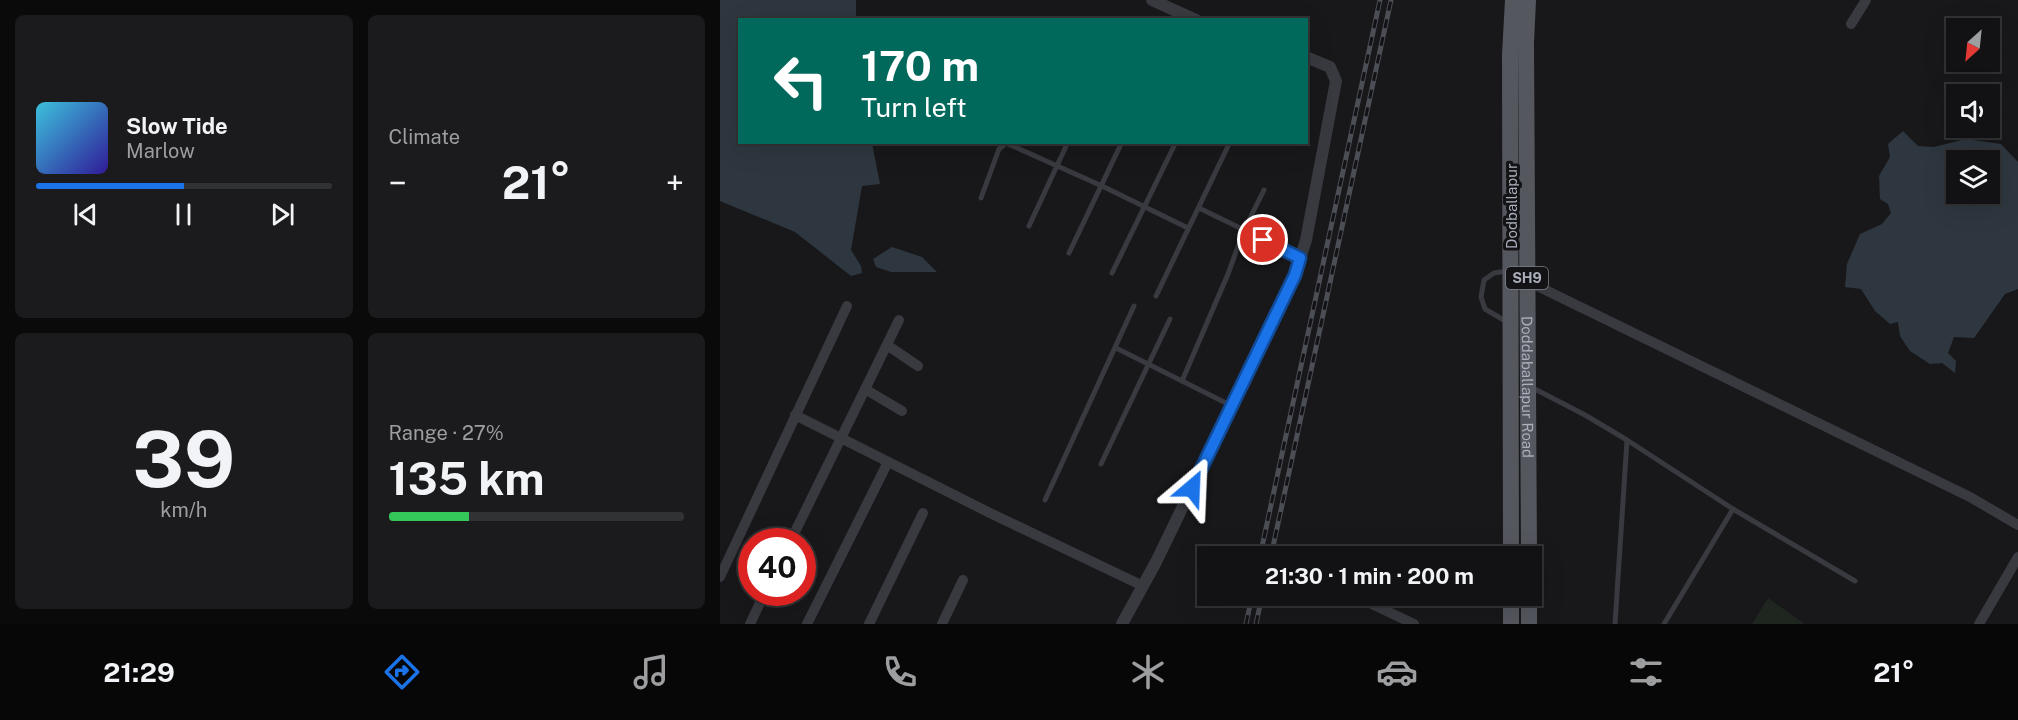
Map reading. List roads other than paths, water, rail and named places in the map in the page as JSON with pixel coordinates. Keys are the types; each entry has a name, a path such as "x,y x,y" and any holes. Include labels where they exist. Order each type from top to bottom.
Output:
{"main road":[{"name":"Dodballapur","path":"1511,546 1510,55 1513,0"},
{"name":"Doddaballapur Road","path":"1528,0 1526,42 1529,546"},
{"path":"1511,606 1511,624"},
{"path":"1529,606 1529,624"}],"street":[{"path":"1152,0 1192,18"},
{"path":"1851,24 1866,0"},
{"path":"1122,624 1143,586 1295,275 1306,240 1336,81 1330,67 1308,58"},
{"path":"1527,281 1970,497 2018,525"},
{"path":"720,577 847,306"},
{"path":"797,528 899,320"},
{"path":"887,345 918,366"},
{"path":"865,389 902,411"},
{"path":"795,415 1143,586"},
{"path":"807,624 888,462"},
{"path":"869,624 923,513"},
{"path":"1979,624 2018,557"},
{"path":"942,624 963,580"},
{"path":"750,624 758,606"},
{"path":"1376,606 1411,623"}],"lane":[{"path":"981,198 1001,145 1004,144"},
{"path":"1029,226 1067,144"},
{"path":"1069,253 1121,144"},
{"path":"1112,273 1175,144"},
{"path":"1156,296 1229,144"},
{"path":"1016,145 1188,228"},
{"path":"1182,381 1228,274 1244,230 1264,190"},
{"path":"1199,208 1300,258"},
{"path":"1511,271 1494,273 1484,280 1481,297 1485,309 1511,324"},
{"path":"1046,500 1134,306"},
{"path":"1101,464 1170,319"},
{"path":"1116,348 1231,406"},
{"path":"1527,385 1627,440 1733,508 1855,581"},
{"path":"1615,624 1627,440"},
{"path":"1664,624 1733,508"}],"railway":[{"path":"1262,546 1380,0"},
{"path":"1273,546 1391,0"},
{"path":"1246,624 1250,606"},
{"path":"1256,624 1260,606"}]}
